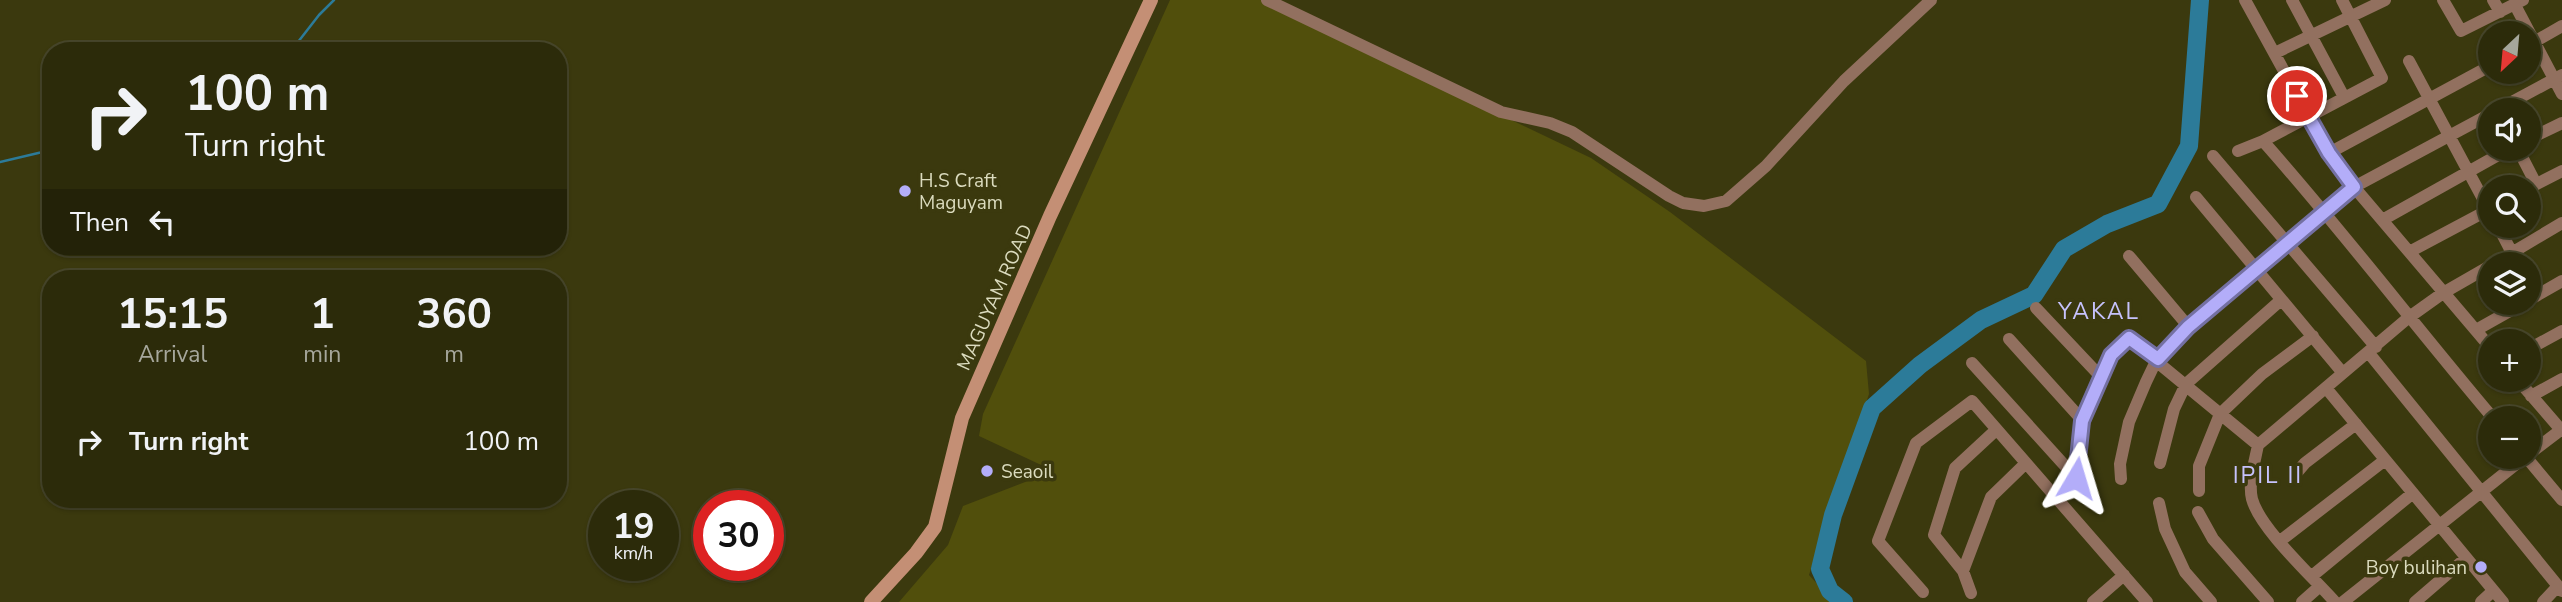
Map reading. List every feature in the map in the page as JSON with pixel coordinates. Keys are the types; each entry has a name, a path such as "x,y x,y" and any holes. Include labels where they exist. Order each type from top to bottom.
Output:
{"main road":[{"name":"MAGUYAM ROAD","path":"871,602 916,553 935,527 962,418 1050,216 1151,0"}],"street":[{"path":"1267,0 1501,112 1550,123 1572,132 1670,196 1684,203 1704,206 1726,201 1766,166 1844,81 1931,0"},
{"path":"2245,0 2329,153 2354,187 2411,251 2442,293 2478,332"},
{"path":"2292,0 2344,97"},
{"path":"2238,151 2263,141 2382,78 2342,0"},
{"path":"2274,53 2385,0"},
{"path":"2443,0 2461,31 2519,2 2525,21"},
{"path":"2493,0 2500,12"},
{"path":"2541,38 2562,26"},
{"path":"2541,55 2558,77 2562,94"},
{"path":"2409,61 2478,190"},
{"path":"2329,153 2478,73"},
{"path":"2519,98 2558,77"},
{"path":"2121,479 2120,464 2129,422 2158,359 2188,327 2354,187 2478,120"},
{"path":"2541,133 2562,123"},
{"path":"2263,141 2326,211 2408,318 2483,406"},
{"path":"2213,156 2288,242 2560,589 2543,602"},
{"path":"2384,219 2488,161"},
{"path":"2541,182 2562,171"},
{"path":"2196,197 2342,372"},
{"path":"2411,251 2478,216"},
{"path":"2514,252 2562,223"},
{"path":"2129,256 2188,327"},
{"path":"2335,602 2262,519 2252,498 2252,476 2258,444 2408,318 2442,293 2478,273"},
{"path":"2541,293 2562,281"},
{"path":"2160,463 2174,409 2186,384 2281,300"},
{"path":"2036,308 2101,377"},
{"path":"2476,330 2503,315"},
{"path":"2541,342 2562,331"},
{"path":"2199,491 2199,466 2220,414 2262,374 2313,336"},
{"path":"1972,363 2076,478 2082,421 2111,355 2129,338 2158,359 2258,444"},
{"path":"2009,339 2082,421"},
{"path":"2531,396 2562,379"},
{"path":"2326,388 2503,602"},
{"path":"2528,392 2562,430 2541,446"},
{"path":"1923,592 1878,541 1916,443 1972,401 2147,602"},
{"path":"2293,477 2305,463 2356,424"},
{"path":"1971,593 1963,571 1934,535 1955,468 1996,430"},
{"path":"2280,541 2385,460"},
{"path":"1963,571 1991,497 2025,464"},
{"path":"2343,602 2510,469"},
{"path":"2537,469 2562,500"},
{"path":"2302,602 2316,581 2413,493"},
{"path":"2159,503 2165,529 2185,572 2211,602"},
{"path":"2198,512 2213,539 2267,602"},
{"path":"2415,602 2466,558"},
{"path":"2093,602 2124,575"},
{"path":"2481,602 2493,592"}],"shaded area":[{"path":"1170,0 1261,0 1591,158 1670,212 1866,361 1869,394 1809,575 1834,602 899,602 948,545 963,506 1054,471 979,436 983,414"}],"waterway":[{"path":"298,42 334,0"},
{"path":"1844,602 1830,591 1820,569 1833,515 1872,408 1920,365 1981,320 2034,295 2064,249 2107,224 2158,204 2189,146 2200,0"},
{"path":"0,162 42,152"}],"place":[{"name":"H.S Craft Maguyam","path":"905,191"},
{"name":"Seaoil","path":"987,471"},
{"name":"Boy bulihan","path":"2481,567"}],"district":[{"name":"YAKAL","path":"2099,311"},
{"name":"IPIL II","path":"2268,475"}],"route":[{"path":"2076,478 2082,421 2111,355 2129,338 2158,359 2188,327 2255,268 2354,187 2329,153 2297,96"}]}
